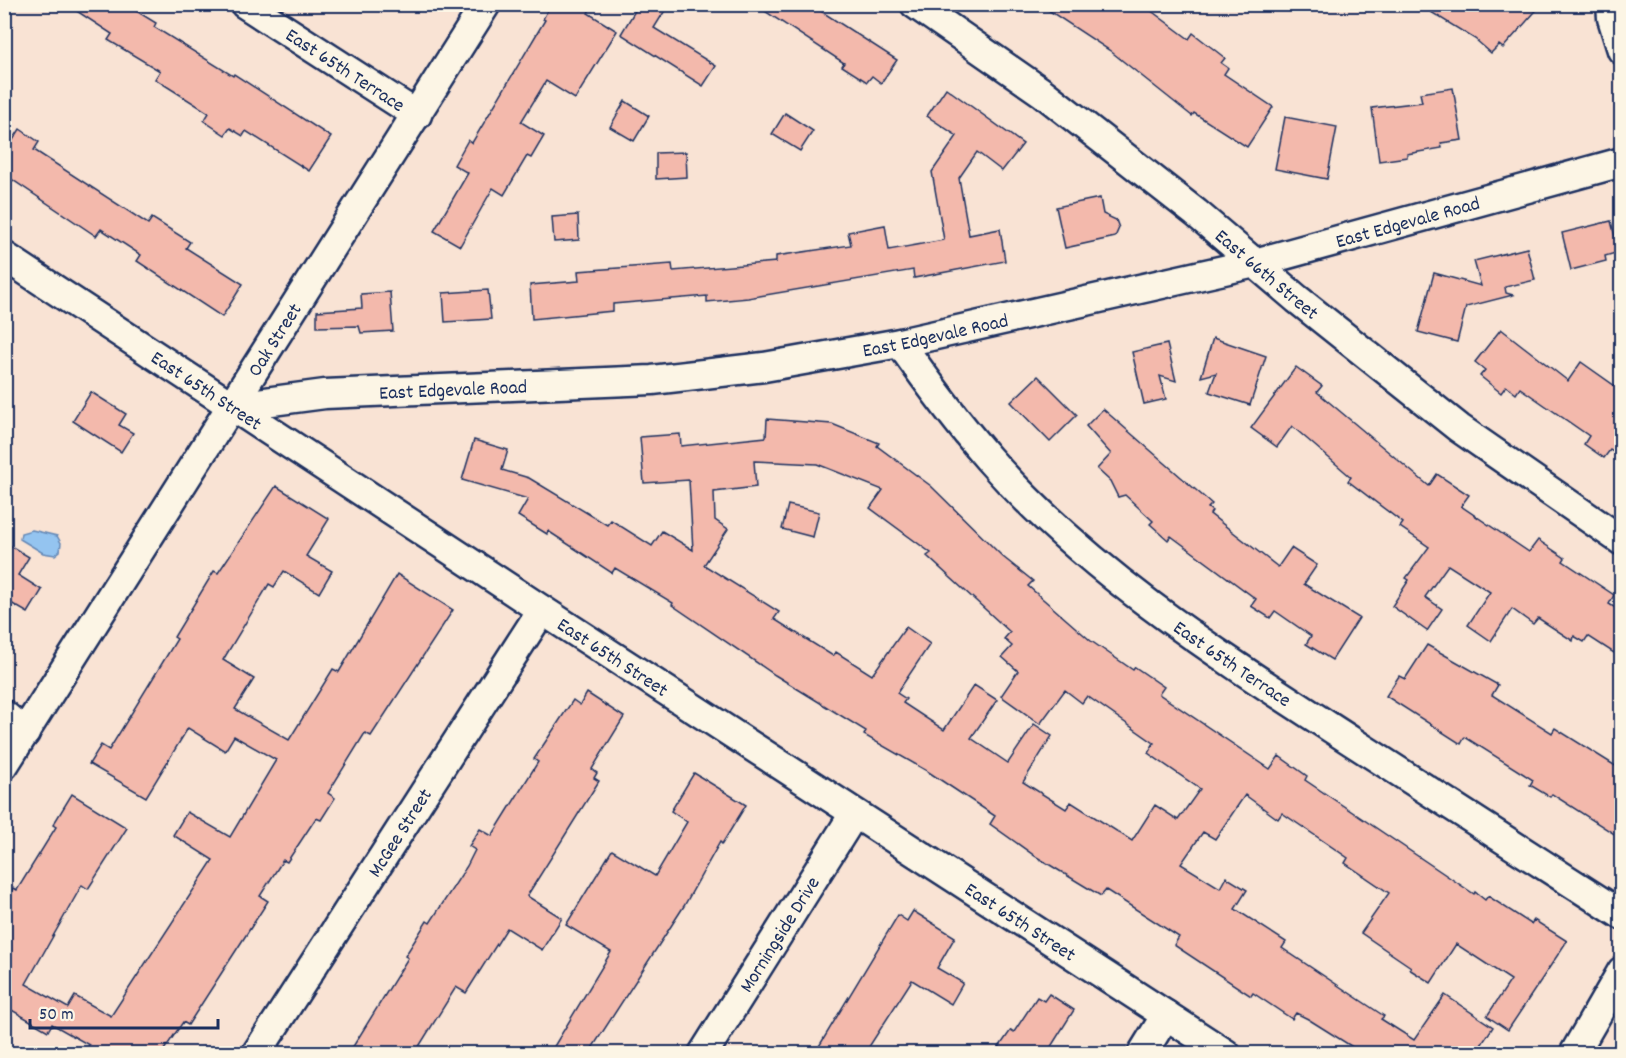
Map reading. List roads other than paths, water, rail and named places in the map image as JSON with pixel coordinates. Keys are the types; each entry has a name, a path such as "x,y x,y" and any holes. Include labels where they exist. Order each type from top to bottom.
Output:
{"street":[{"name":"East 65th Terrace","path":"245,4 417,115"},
{"name":"Oak Street","path":"4,765 15,724 234,406 486,4"},
{"name":"East 66th Street","path":"915,4 1043,93 1196,213 1459,428 1622,541"},
{"path":"1609,9 1622,50"},
{"name":"East Edgevale Road","path":"234,406 325,394 652,380 764,367 900,343 1255,263 1622,162"},
{"name":"East 65th Street","path":"4,256 854,814 1226,1053"},
{"name":"East 65th Terrace","path":"900,343 940,400 990,460 1059,529 1134,593 1247,674 1622,915"},
{"name":"McGee Street","path":"256,1053 542,610"},
{"name":"Morningside Drive","path":"703,1053 854,814"},
{"path":"1574,1053 1622,971"},
{"path":"1142,1053 1166,1015"}],"water":[{"path":"32,530 57,536 61,543 60,551 55,555 43,553 20,539 21,533"}]}
